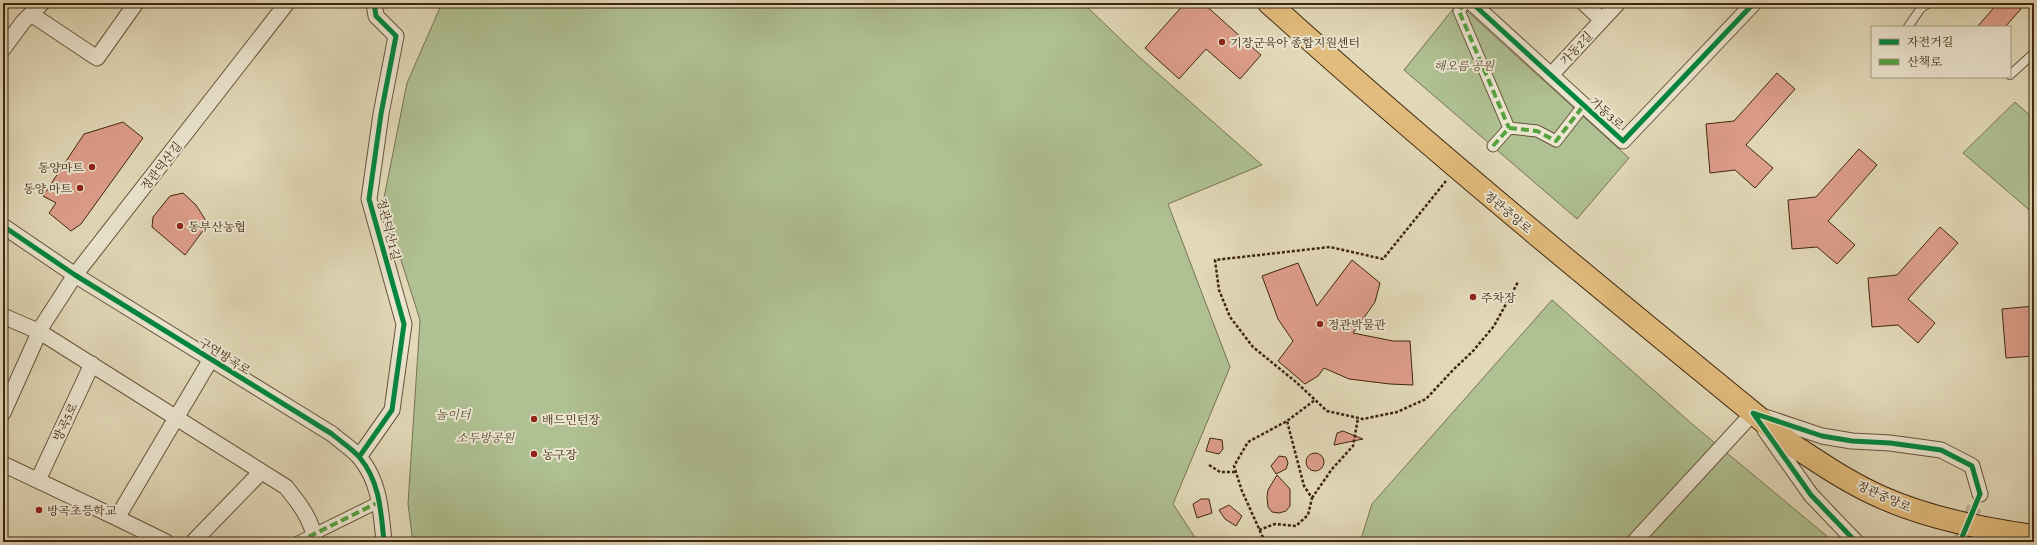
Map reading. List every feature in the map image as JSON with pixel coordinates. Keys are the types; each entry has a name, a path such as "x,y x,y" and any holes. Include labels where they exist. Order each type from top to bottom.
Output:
{"highway":[{"name":"정관중앙로","path":"1269,3 1376,100 1456,168 1791,444 1841,476 1881,497 1923,512 1967,524 2034,536"}],"street":[{"path":"3,49 31,14 42,3"},
{"path":"31,14 97,58 136,3"},
{"name":"정관덕산길","path":"3,413 40,332 75,274 287,3"},
{"name":"정관덕산1길","path":"359,457 392,410 404,324 369,199 381,114 396,36 376,16 374,3"},
{"path":"1465,3 1460,11 1509,128"},
{"name":"가동3로","path":"1472,3 1623,141 1754,3"},
{"name":"가동2길","path":"1584,3 1602,20"},
{"name":"가동2길","path":"1551,75 1618,3"},
{"path":"1509,128 1537,131 1556,141 1584,106"},
{"path":"1493,146 1509,128"},
{"name":"구연방곡로","path":"3,226 75,274 332,434 359,457 374,477 380,502 384,542"},
{"path":"3,316 40,332 286,487 298,501 308,518 314,539"},
{"path":"117,518 211,359"},
{"name":"방곡5로","path":"38,480 92,364"},
{"path":"1753,413 1822,436 1852,441 1890,443 1941,450 1972,466 1980,494"},
{"path":"1634,542 1753,413"},
{"path":"1753,413 1811,495 1856,542"},
{"path":"3,464 166,542"},
{"path":"193,542 261,472"},
{"path":"298,542 314,539 380,502"}],"lane":[{"path":"1909,26 1922,8 1929,3"},
{"path":"2011,74 2034,53"}],"path":[{"path":"1456,168 1383,259 1330,248 1215,260 1218,290 1230,317 1253,347 1327,411 1363,419 1397,412 1426,399 1473,351 1494,326 1518,282"},
{"path":"1265,542 1242,491 1234,466 1248,442 1287,421 1315,400"},
{"path":"1259,530 1276,524 1296,526 1308,515 1312,498 1332,469 1353,446 1358,418"},
{"path":"1287,421 1304,486 1312,498"},
{"path":"1209,465 1220,472 1236,472"}],"green space":[{"path":"442,3 1083,3 1138,56 1262,165 1168,204 1230,367 1173,504 1198,542 413,542 408,504 420,320 383,203 407,83"},
{"name":"해오름 공원","path":"1458,3 1629,158 1577,219 1404,70"},
{"path":"2015,102 2034,119 2034,214 1963,153"},
{"path":"1552,300 1692,424 1834,542 1360,542 1372,504"}],"building":[{"name":"기장군육아 종합지원센터","path":"1185,3 1203,3 1261,55 1240,79 1206,49 1179,79 1145,48"},
{"path":"1998,3 2014,3 2021,9 2006,26 1978,26"},
{"path":"1777,73 1795,89 1746,145 1773,168 1755,188 1735,170 1710,173 1706,124 1734,121"},
{"name":"동양마트","path":"123,122 143,138 81,224 71,231 49,213 56,203 43,196 84,134"},
{"path":"1859,149 1877,165 1828,221 1855,245 1837,264 1817,247 1792,249 1788,200 1816,197"},
{"name":"동부산농협","path":"183,193 196,205 208,224 185,255 152,227 153,217 170,196"},
{"path":"1940,227 1958,243 1908,299 1935,323 1918,343 1898,325 1872,327 1868,278 1897,275"},
{"name":"정관박물관","path":"1352,260 1380,283 1375,302 1353,333 1393,341 1410,341 1413,385 1349,379 1324,368 1318,376 1305,384 1278,361 1293,341 1278,319 1262,276 1298,263 1317,306"},
{"path":"2034,306 2034,356 2006,358 2002,309"},
{"path":"1343,431 1363,439 1334,445 1337,433"},
{"path":"1210,438 1222,440 1223,449 1219,454 1206,451"},
{"path":"1315,453 1321,456 1324,462 1321,468 1315,471 1309,468 1306,462 1309,456"},
{"path":"1279,456 1286,457 1288,463 1286,469 1276,474 1271,466"},
{"path":"1277,475 1290,489 1290,506 1286,511 1279,513 1272,512 1268,507 1267,497 1268,490"},
{"path":"1201,499 1209,499 1212,513 1197,518 1193,504"},
{"path":"1229,505 1242,516 1236,526 1225,519 1219,510"}],"tunnel":[{"path":"1960,542 1980,494"}],"marked path":[{"path":"1465,3 1459,11 1509,128"},
{"path":"1509,128 1537,131 1556,141 1584,105"},
{"path":"1493,146 1509,128"},
{"path":"298,542 379,502"}],"cycle path":[{"path":"359,457 392,410 404,324 369,199 381,114 396,36 376,16 374,3"},
{"path":"1472,3 1623,141 1754,3"},
{"path":"3,226 75,275 332,434 357,455 367,467 372,477 376,487 384,542"},
{"path":"1856,542 1811,495 1753,413 1822,436 1852,441 1890,443 1941,450 1972,466 1980,494 1960,542"}],"place":[{"name":"기장군육아 종합지원센터","path":"1222,42"},
{"name":"동양마트","path":"92,167"},
{"name":"동양 마트","path":"80,188"},
{"name":"동부산농협","path":"180,226"},
{"name":"주차장","path":"1473,297"},
{"name":"정관박물관","path":"1320,324"},
{"name":"배드민턴장","path":"534,419"},
{"name":"농구장","path":"534,454"},
{"name":"방곡초등학교","path":"39,510"}],"park label":[{"name":"놀이터","path":"453,414"},
{"name":"소두방공원","path":"485,437"}]}
